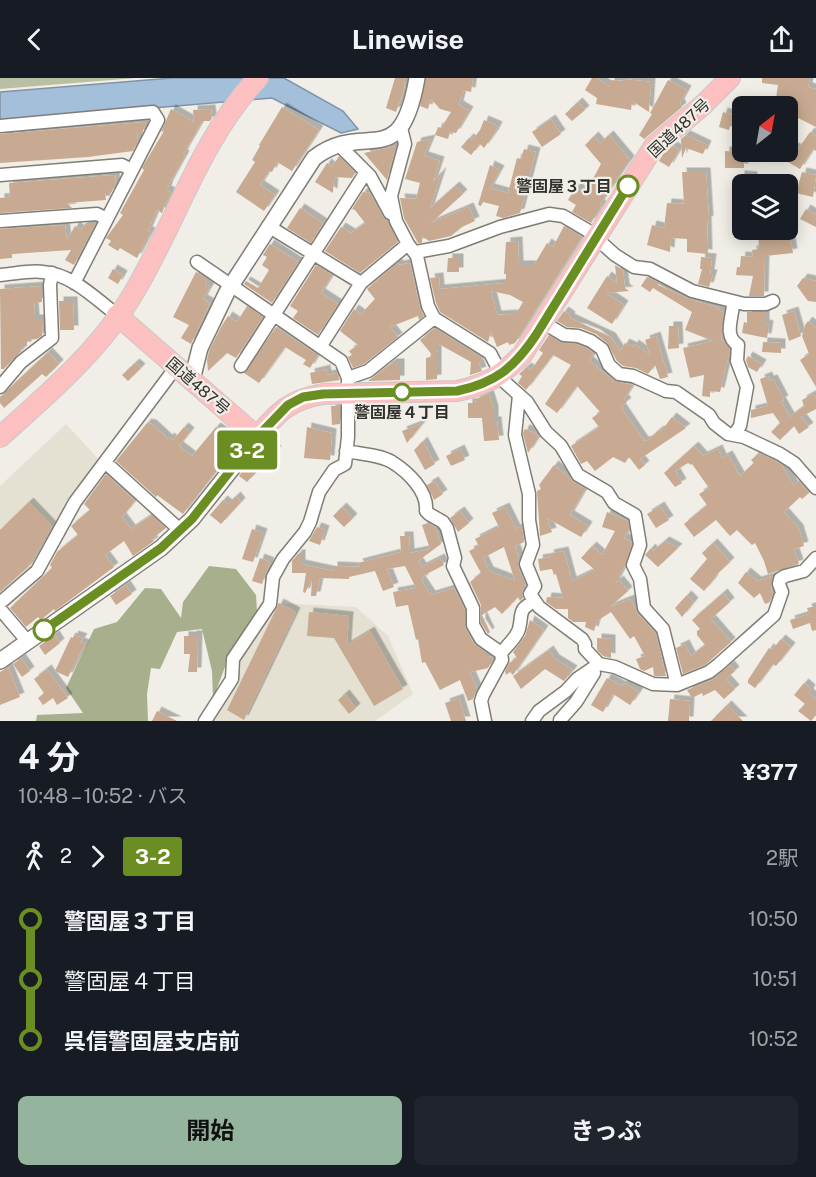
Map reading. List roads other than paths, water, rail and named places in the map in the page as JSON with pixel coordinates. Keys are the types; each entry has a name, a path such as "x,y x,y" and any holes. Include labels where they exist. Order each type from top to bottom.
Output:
{"highway":[{"path":"0,437 74,368 132,295 208,145 226,116 258,78"},
{"name":"国道487号","path":"117,315 257,437 288,405 303,397 323,394 348,385 457,391 478,386 499,375 522,355 654,146 703,105 730,78"}],"street":[{"path":"192,381 200,348 230,286 314,158 323,151 339,145 381,140 393,136 409,114 417,78"},
{"path":"0,126 153,112 158,120 74,283"},
{"path":"396,221 391,196 405,144 401,128"},
{"path":"339,145 366,172 412,248 428,306 434,318 490,353 499,375 527,402 546,432 561,446 578,475 607,492 614,503 635,516 640,545 633,565 640,579 644,608 663,629 677,685"},
{"path":"0,175 122,165 132,170"},
{"path":"241,366 366,172"},
{"path":"0,221 97,214 107,219"},
{"path":"321,347 362,283 412,248 449,246 500,227 549,214 563,216 597,237 615,255 634,267 650,269 692,291 734,303 766,304 773,301"},
{"path":"268,226 362,283"},
{"path":"197,262 340,361 348,385 345,464 334,470 319,492 305,532 283,559 273,578 270,604 233,659 232,679 205,721"},
{"path":"0,274 43,271 61,276 117,315"},
{"path":"0,385 21,362 52,338 50,285 52,273"},
{"path":"734,303 729,330 733,342 738,345 737,361 747,387 740,426 734,435"},
{"path":"348,385 434,318"},
{"path":"543,323 564,335 578,336 591,341 602,349 609,365 619,374 633,376 666,391 676,392 709,415 714,423 728,434 765,445 787,458 816,488"},
{"path":"0,603 37,571 75,502 176,367"},
{"path":"519,395 515,435 529,494 529,520 533,545 526,564 535,586 530,594 538,607 582,639 597,669"},
{"path":"0,661 161,548 192,519 257,437"},
{"path":"346,451 393,462 411,477 422,492 427,503 426,511 443,522 447,528 455,558 453,566 473,608 473,625 481,639 501,653 502,660 481,701 485,721"},
{"path":"105,462 180,530"},
{"path":"532,721 539,711 566,691 577,679 597,669 615,667 653,684 677,685 709,672 774,615 782,592 780,579 804,571 816,558"},
{"path":"501,653 519,631 520,613 523,608 535,601"},
{"path":"0,609 28,642"},
{"path":"560,720 576,702 597,669"}],"water":[{"path":"172,78 284,78 343,111 358,129 341,133 272,98 0,121 0,92"}],"place":[{"name":"警固屋３丁目","path":"628,186"},
{"name":"警固屋４丁目","path":"402,392"}]}
